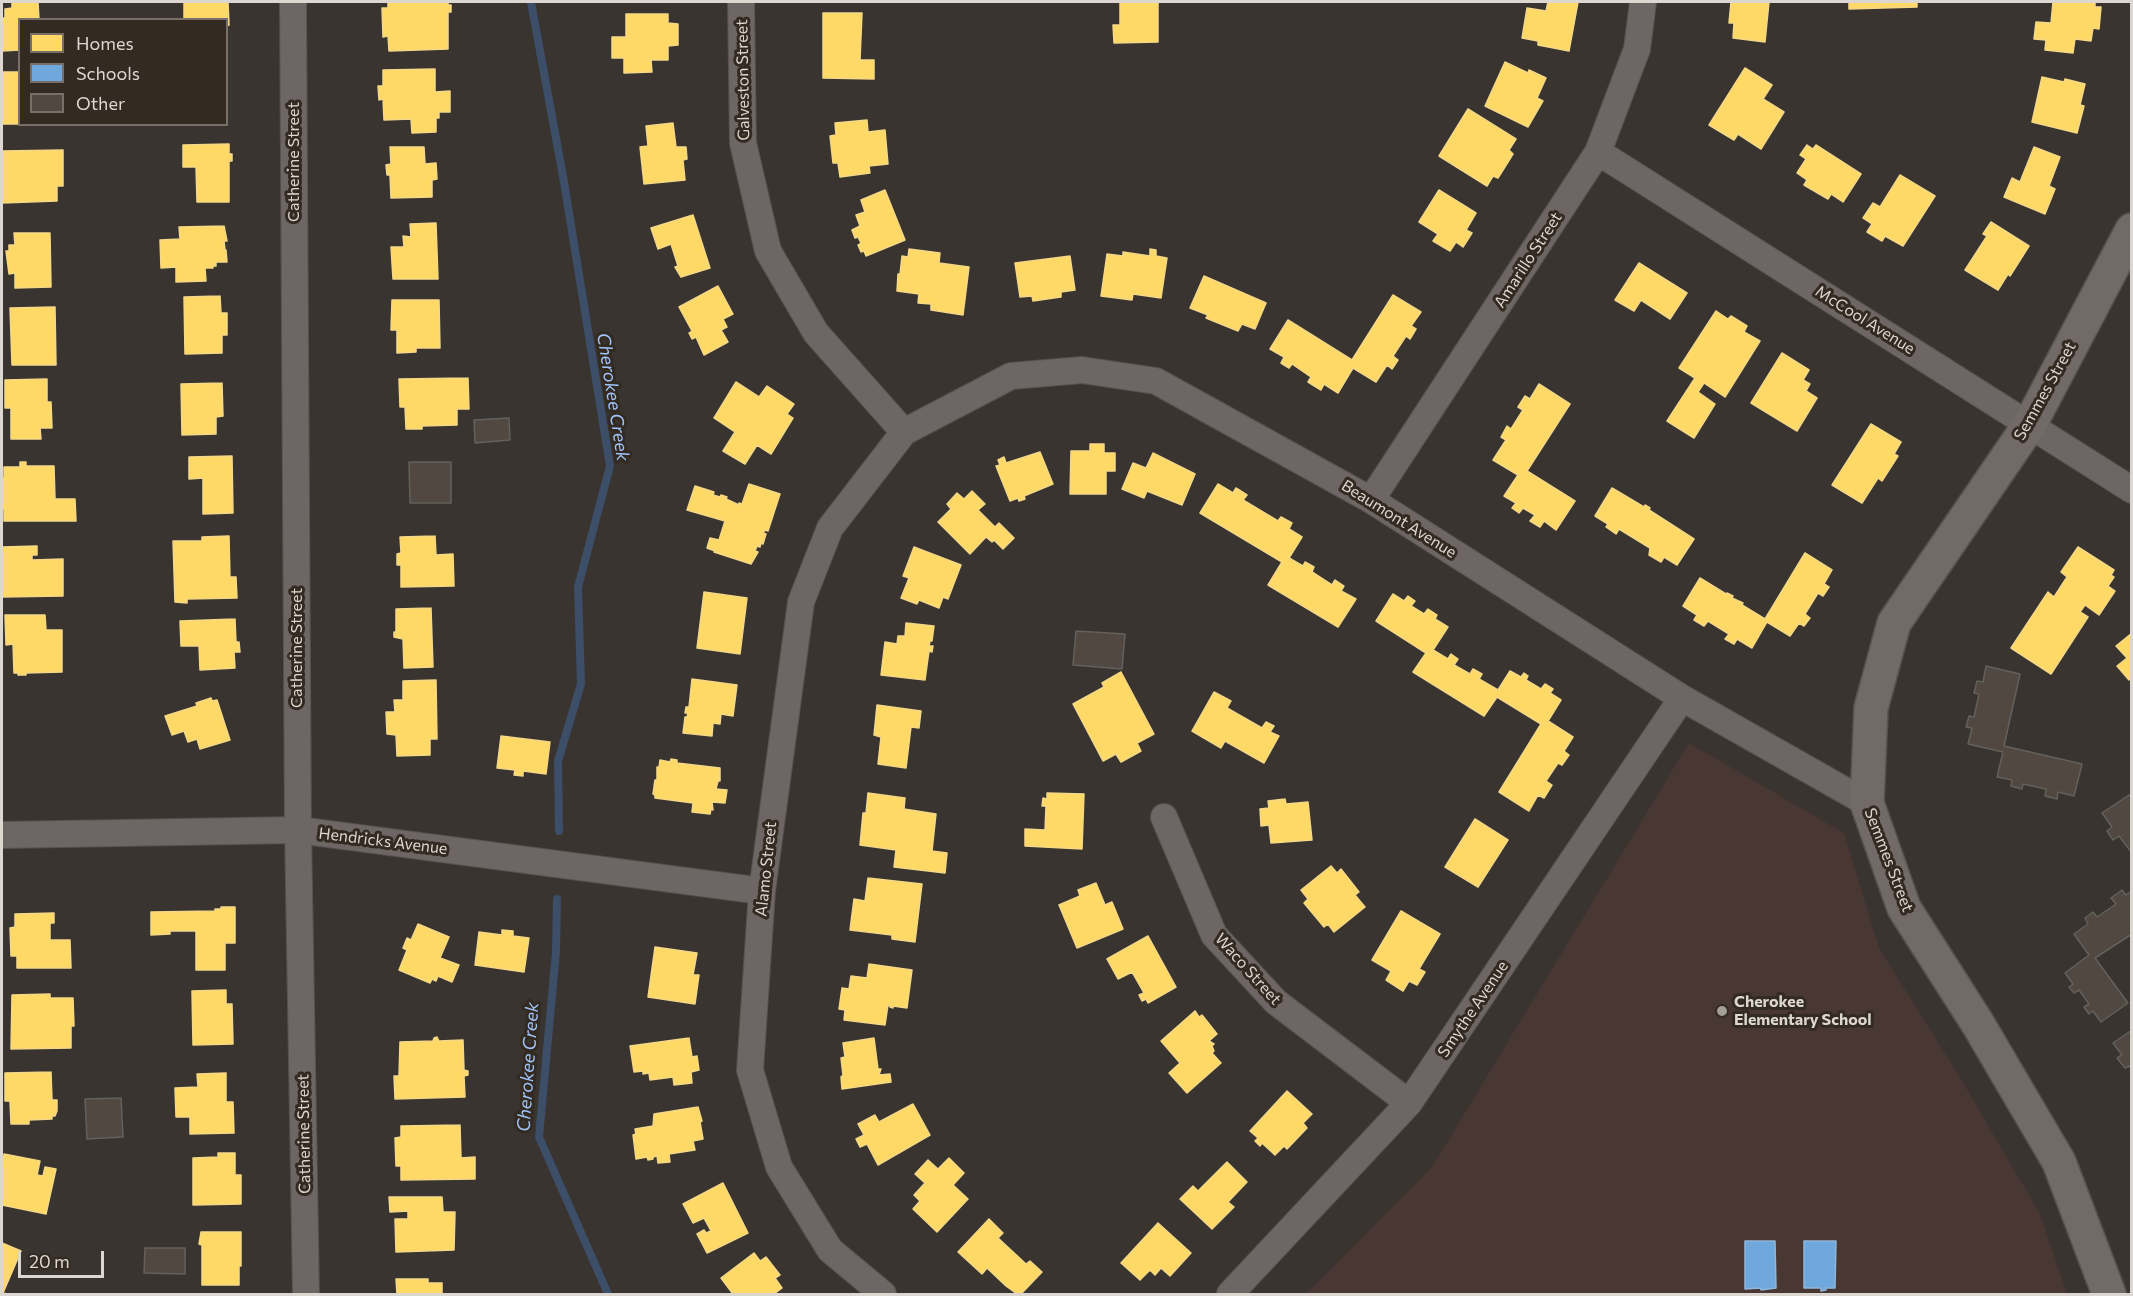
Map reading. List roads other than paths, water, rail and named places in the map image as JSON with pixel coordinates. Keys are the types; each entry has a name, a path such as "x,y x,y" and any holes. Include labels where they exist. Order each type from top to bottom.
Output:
{"main road":[{"name":"Semmes Street","path":"2109,1294 2059,1162 1978,1024 1904,908 1867,803 1871,708 1894,623 2030,424 2132,230"}],"street":[{"name":"Catherine Street","path":"293,2 298,830 306,1294"},
{"name":"Galveston Street","path":"741,2 743,143 768,251 816,333 904,432"},
{"name":"Amarillo Street","path":"1371,500 1598,152 1638,49 1643,2"},
{"name":"McCool Avenue","path":"1598,152 2132,490"},
{"name":"Beaumont Avenue","path":"904,432 1011,376 1082,370 1156,381 1371,500 1682,698 1867,803"},
{"name":"Alamo Street","path":"884,1294 830,1250 779,1167 750,1070 762,891 801,602 830,528 904,432"},
{"name":"Smythe Avenue","path":"1230,1294 1409,1103 1682,698"},
{"name":"Waco Street","path":"1164,817 1214,935 1276,1002 1409,1103"},
{"name":"Hendricks Avenue","path":"2,835 298,830 762,891"}],"waterway":[{"name":"Cherokee Creek","path":"531,2 564,182 610,466 578,587 581,684 558,761 559,831"},
{"name":"Cherokee Creek","path":"557,899 556,952 539,1137 608,1294"}],"place":[{"name":"Cherokee Elementary School","path":"1722,1011"}]}
